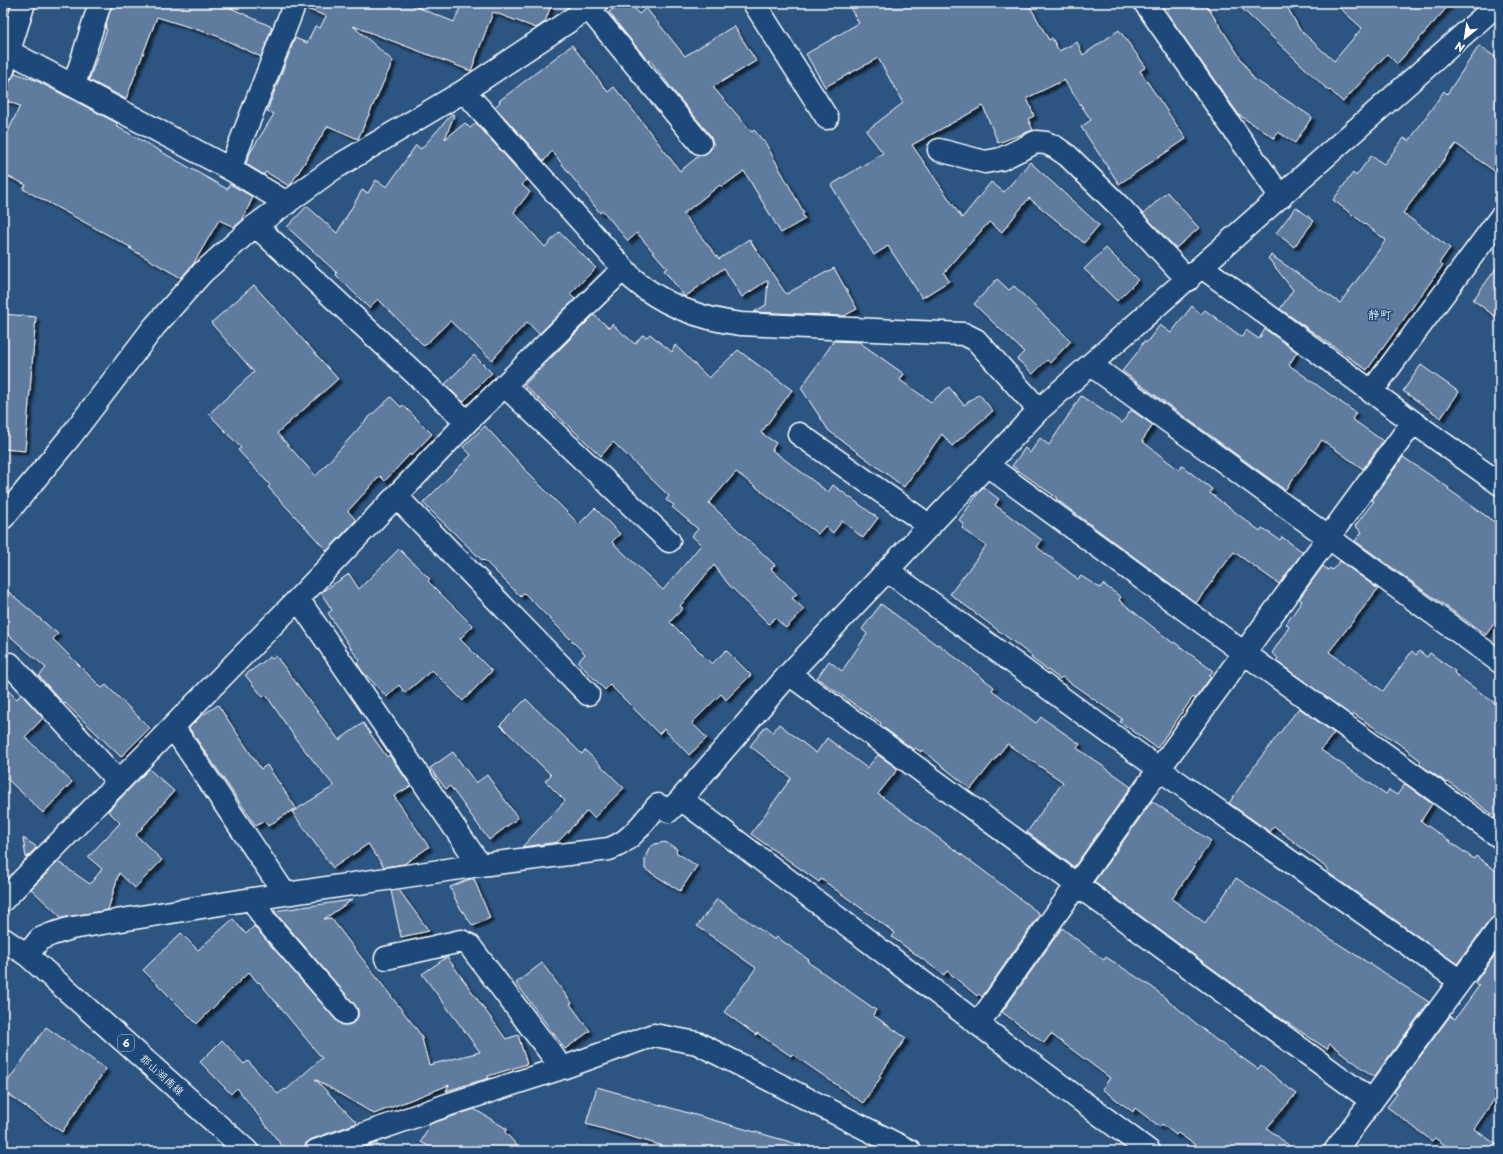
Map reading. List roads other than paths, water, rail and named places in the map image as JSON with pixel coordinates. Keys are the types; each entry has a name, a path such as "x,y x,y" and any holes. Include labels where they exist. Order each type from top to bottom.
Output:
{"street":[{"path":"24,3 5,60 74,85 230,169 287,203"},
{"path":"74,85 100,3"},
{"path":"230,169 295,3"},
{"path":"754,3 827,118"},
{"path":"1145,3 1281,197"},
{"path":"27,955 40,939 72,928 285,894 480,865 609,849 620,846 658,805 669,811 681,799 789,674 1039,410 1499,4"},
{"path":"3,518 70,437 154,327 202,273 256,226 333,169 464,91 593,6 700,143"},
{"path":"464,91 623,268 645,290 666,302 707,318 741,324 964,334 976,340 1039,410"},
{"path":"939,150 985,162 1001,159 1036,142 1055,147 1068,156 1121,208 1195,273 1372,392 1413,422 1497,476"},
{"path":"1372,392 1500,218"},
{"path":"256,226 467,422"},
{"path":"3,900 298,599 467,422 623,268"},
{"path":"1091,365 1500,662"},
{"path":"504,385 670,541"},
{"path":"978,1024 1159,769 1413,422"},
{"path":"799,434 930,526"},
{"path":"987,465 1500,838"},
{"path":"396,496 588,694"},
{"path":"888,571 1159,769 1460,981"},
{"path":"298,599 480,865"},
{"path":"10,664 119,782"},
{"path":"789,674 1372,1101"},
{"path":"172,727 285,894"},
{"path":"681,799 978,1024 1149,1151"},
{"path":"252,899 265,920 346,1013"},
{"path":"1335,1151 1500,927"},
{"name":"郡山湖南線","path":"3,939 27,955 247,1151"},
{"path":"386,958 461,941 469,945 562,1068"},
{"path":"316,1151 450,1104 562,1068 654,1035 697,1043 910,1151"}],"district":[{"name":"静町","path":"1380,315"}]}
